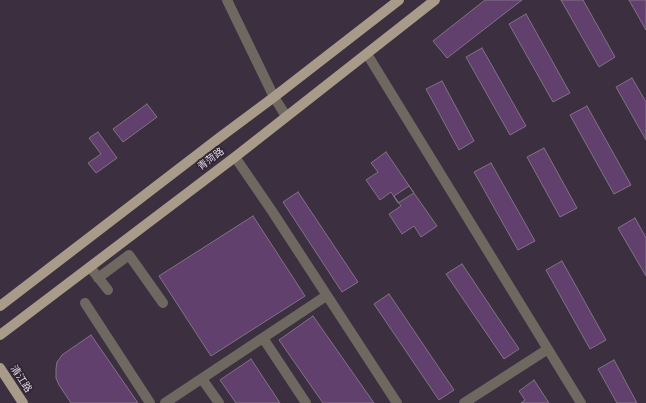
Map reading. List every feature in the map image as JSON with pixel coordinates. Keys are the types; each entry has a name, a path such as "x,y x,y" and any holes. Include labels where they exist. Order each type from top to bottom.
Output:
{"main road":[{"name":"青菏路","path":"0,306 400,0"},
{"name":"青菏路","path":"0,335 234,157 436,0"},
{"name":"清江路","path":"0,368 23,403"}],"street":[{"path":"226,0 274,97 286,116"},
{"path":"367,54 581,403"},
{"path":"234,157 276,218 397,403"},
{"path":"98,278 129,255 163,303"},
{"path":"90,267 108,290"},
{"path":"165,403 326,296"},
{"path":"85,303 150,403"},
{"path":"263,338 306,403"},
{"path":"464,403 548,349"},
{"path":"202,379 218,403"}],"building":[{"path":"485,0 522,0 447,58 433,41"},
{"path":"561,0 583,0 615,57 599,67"},
{"path":"629,0 646,0 646,30"},
{"path":"526,14 570,93 553,102 509,24"},
{"path":"482,48 526,126 510,135 466,57"},
{"path":"632,78 646,102 646,140 616,87"},
{"path":"442,81 474,141 459,150 426,89"},
{"path":"147,104 157,117 123,142 113,129"},
{"path":"587,106 631,185 614,194 570,115"},
{"path":"98,132 117,158 96,173 88,163 101,154 89,138"},
{"path":"544,148 577,208 560,217 527,157"},
{"path":"386,152 414,193 398,203 391,192 380,200 366,180 378,172 371,163"},
{"path":"491,163 535,241 518,250 474,172"},
{"path":"409,186 437,226 421,237 414,226 402,234 389,214 401,206 394,196"},
{"path":"298,192 358,282 342,292 283,202"},
{"path":"253,216 305,296 211,356 159,276"},
{"path":"635,218 646,238 646,276 618,228"},
{"path":"562,261 606,340 590,349 546,270"},
{"path":"462,264 519,349 504,359 446,274"},
{"path":"389,294 454,390 439,400 374,304"},
{"path":"313,316 374,403 323,403 279,340"},
{"path":"91,335 138,403 71,403 56,378 57,362 62,355"},
{"path":"251,359 280,403 236,403 220,380"},
{"path":"614,360 637,403 617,403 598,369"},
{"path":"534,380 549,403 521,403 525,400 519,391"}]}
